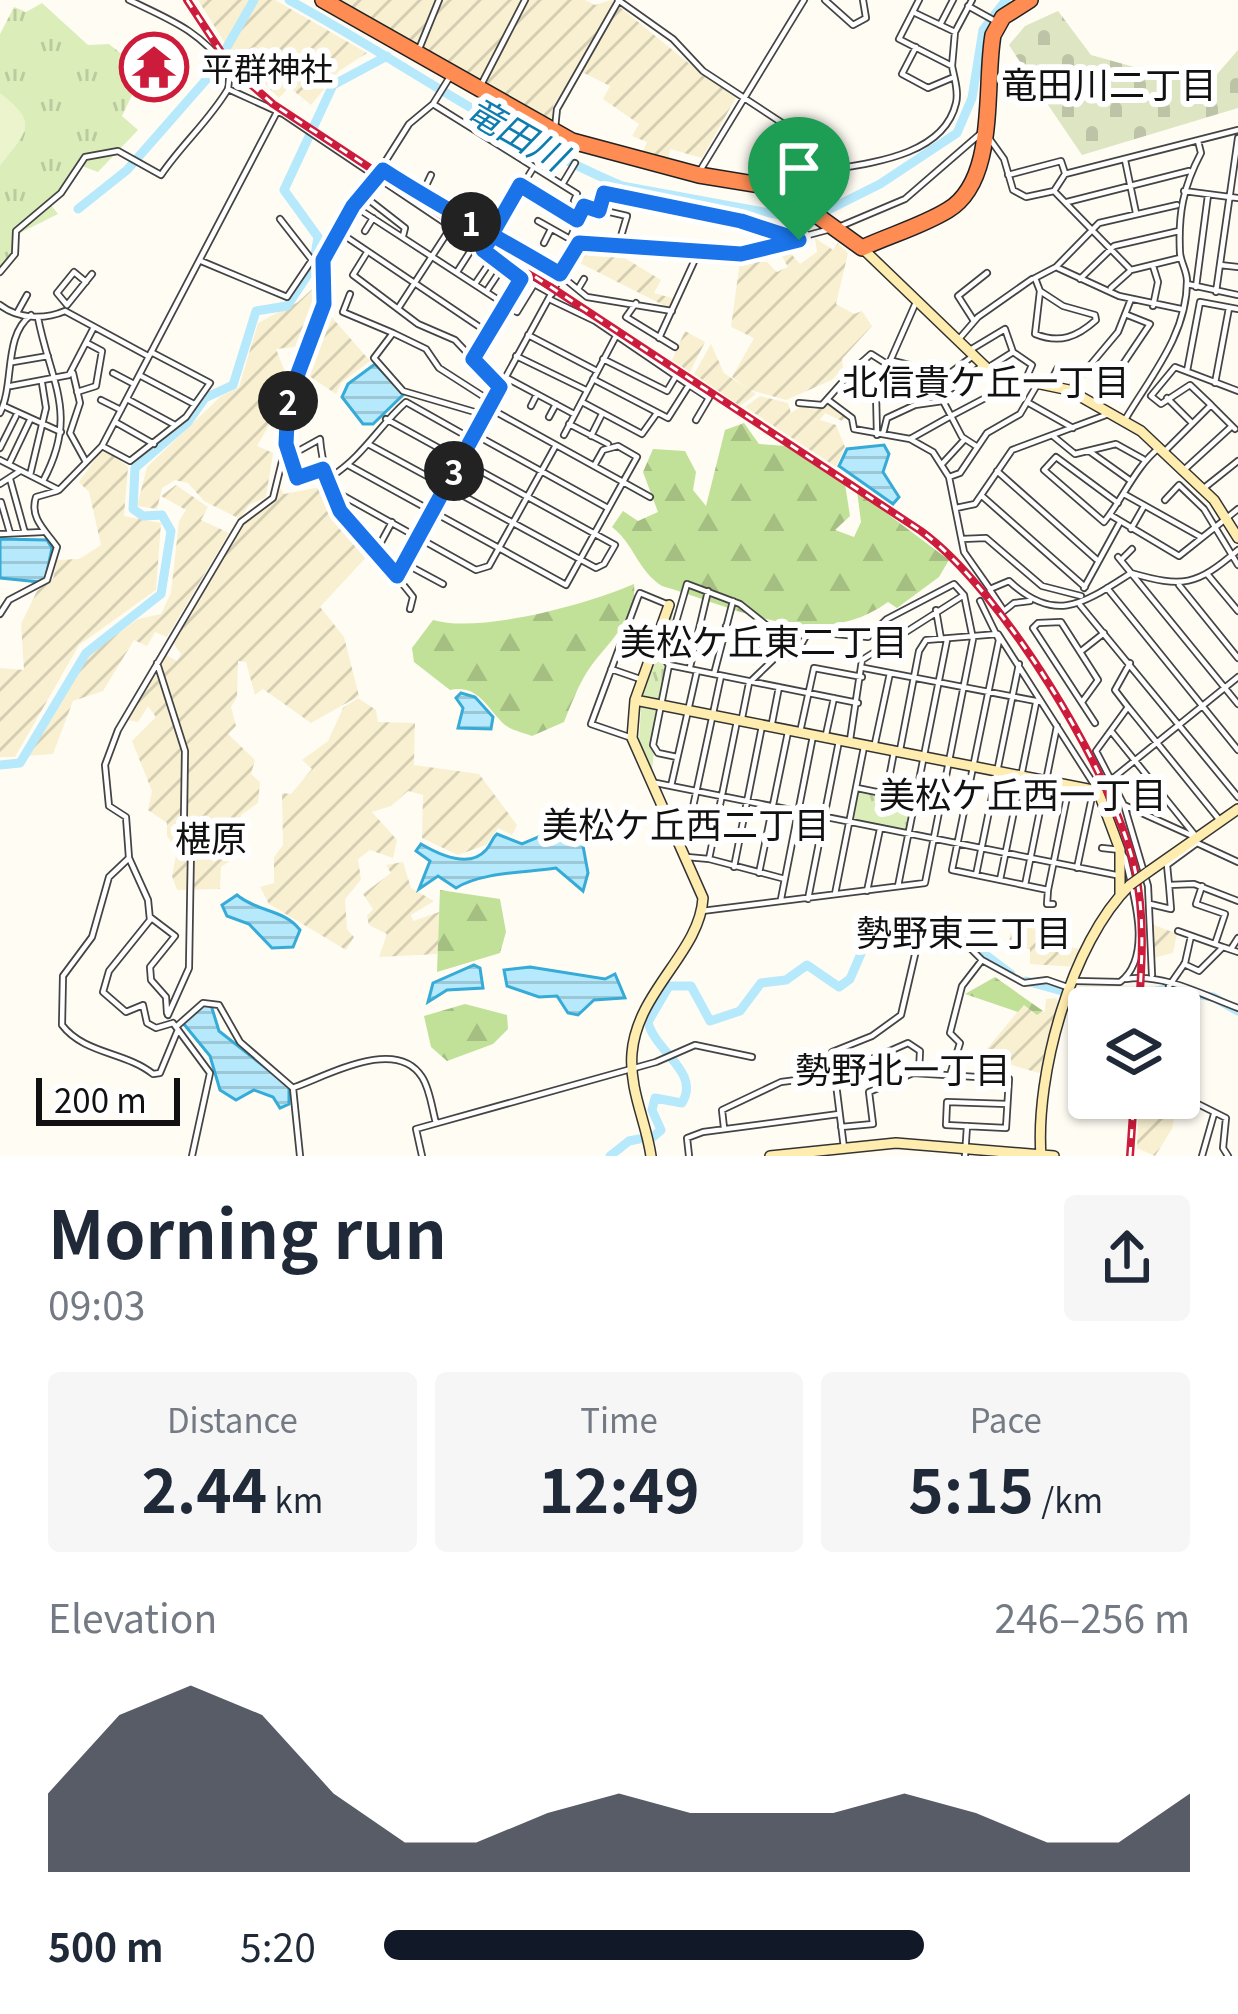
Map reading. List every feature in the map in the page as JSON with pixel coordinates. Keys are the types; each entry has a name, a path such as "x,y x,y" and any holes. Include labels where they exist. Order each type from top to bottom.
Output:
{"highway":[{"path":"323,0 449,76 554,131 591,148 699,175 766,183 862,248 947,211 966,195 978,172 995,21 1030,0"}],"street":[{"path":"0,272 15,254 16,231 61,193 85,157 118,151 161,175 180,143 213,116 228,89 229,69 177,18 129,0"},
{"path":"417,55 440,0"},
{"path":"478,91 525,0"},
{"path":"554,131 557,109 619,0 673,39 704,71 806,140 805,175 794,198"},
{"path":"699,175 804,0"},
{"path":"825,0 853,26 866,18 866,0"},
{"path":"919,0 899,39 952,66"},
{"path":"940,25 953,0"},
{"path":"805,175 868,166 924,141 948,124 958,98 952,66 955,32 972,5 995,21"},
{"path":"913,11 955,32"},
{"path":"916,47 902,74 928,88 954,77"},
{"path":"229,69 239,61"},
{"path":"201,261 287,297 342,234 353,206 378,178 409,124 434,103 449,76"},
{"path":"228,89 278,112 451,227 502,268 709,398 696,420"},
{"path":"434,103 562,185 584,206 627,216 618,245"},
{"path":"0,614 9,600 47,580 57,547 43,532 34,501 59,490 102,446 278,112"},
{"path":"538,221 579,243 741,254 799,240 905,199 982,132 1000,150 1019,195 1054,191 1066,174 1198,141 1238,138 1234,197 1216,292"},
{"path":"1124,421 1140,388 1172,348 1187,284 1180,258 1180,204 1201,152 1198,141"},
{"path":"1125,160 1136,214"},
{"path":"1009,175 1061,161 1066,174"},
{"path":"562,185 575,163"},
{"path":"383,170 560,274 587,297 672,311"},
{"path":"483,250 532,170"},
{"path":"1066,202 1191,171"},
{"path":"422,194 431,175"},
{"path":"520,185 577,220"},
{"path":"1054,191 1131,270"},
{"path":"1183,191 1234,197"},
{"path":"599,211 604,193 741,221 799,240"},
{"path":"363,195 405,228 403,236"},
{"path":"1196,287 1208,195"},
{"path":"959,339 974,321 1056,267 1091,228 1180,204"},
{"path":"353,206 517,312 533,286"},
{"path":"569,239 584,206"},
{"path":"365,231 373,218"},
{"path":"192,1156 210,1073 200,1053 175,1028 166,997 151,980 150,968 175,936 150,917 129,858 126,818 109,806 105,765 157,663 241,522 274,498 286,444 290,394 305,366 324,304 317,260 280,219"},
{"path":"399,307 451,227"},
{"path":"544,243 551,229"},
{"path":"1080,279 1111,248 1180,230"},
{"path":"342,234 490,334"},
{"path":"397,576 579,243"},
{"path":"457,272 475,244"},
{"path":"862,248 918,296 984,368 1005,378 1070,390 1163,448 1204,488 1238,538"},
{"path":"367,253 353,275 418,324 455,340 500,387"},
{"path":"659,338 698,253"},
{"path":"1111,288 1131,270 1180,258"},
{"path":"475,284 492,259"},
{"path":"1220,265 1238,267"},
{"path":"1153,266 1158,282 1153,306"},
{"path":"1056,267 1131,299 1181,309"},
{"path":"486,292 502,268"},
{"path":"86,282 74,272 57,293 66,308 94,327 210,383 175,425 130,461 102,446"},
{"path":"974,321 958,296 987,273"},
{"path":"61,432 2,410 11,386 13,344 19,327 66,308 92,274"},
{"path":"1035,278 1040,291 1035,334 1056,339 1079,335 1096,320 1040,291"},
{"path":"473,359 521,279"},
{"path":"578,289 584,279"},
{"path":"1187,284 1238,296"},
{"path":"350,294 343,312 426,349 439,368 466,380 491,405 650,497"},
{"path":"17,313 27,295"},
{"path":"880,435 876,393 918,296"},
{"path":"1070,390 1118,332 1131,299"},
{"path":"1187,371 1200,302 1238,309"},
{"path":"636,303 626,317 675,347"},
{"path":"0,304 35,317"},
{"path":"1215,383 1229,308"},
{"path":"1096,404 1150,324 1126,314"},
{"path":"35,317 51,356 61,432 43,481"},
{"path":"87,464 70,433 80,403 73,373 94,327"},
{"path":"934,385 1005,329 1013,352 1032,365 1025,381"},
{"path":"393,333 374,358 389,380 407,393 485,416"},
{"path":"527,334 597,371"},
{"path":"564,435 616,336"},
{"path":"77,392 96,386 102,351 87,343"},
{"path":"0,346 13,344"},
{"path":"927,398 941,396 1013,352"},
{"path":"861,363 871,355 910,364"},
{"path":"13,362 51,356"},
{"path":"516,356 588,391"},
{"path":"603,359 667,392 676,376"},
{"path":"1185,469 1233,427 1190,385 1161,404 1151,396 1174,367 1238,391"},
{"path":"949,477 960,473 976,446 1028,402 1057,369"},
{"path":"11,386 73,373"},
{"path":"113,373 134,384"},
{"path":"139,374 194,404"},
{"path":"885,376 901,384"},
{"path":"505,377 575,414"},
{"path":"799,403 815,407 829,400 846,378"},
{"path":"910,439 989,396 1005,378"},
{"path":"593,379 668,418 689,385"},
{"path":"30,476 43,426 42,383"},
{"path":"374,430 407,393"},
{"path":"531,406 537,394"},
{"path":"1167,398 1192,423"},
{"path":"126,399 175,425"},
{"path":"101,400 121,410"},
{"path":"829,400 852,418 854,429 910,439 942,464 969,561 1004,611 1014,603 1080,604 1131,573 1180,585 1208,574 1238,550"},
{"path":"880,435 887,418 915,405 943,401 964,439 976,446"},
{"path":"332,476 406,402 608,508"},
{"path":"582,402 642,434 657,413"},
{"path":"1028,402 1072,428"},
{"path":"549,417 556,404"},
{"path":"1118,502 1056,457 1044,470 1104,522 1124,494 1132,482 1144,460 1175,441 1211,405"},
{"path":"591,436 603,413"},
{"path":"956,508 982,496 1012,450 1110,413"},
{"path":"0,448 18,414"},
{"path":"368,444 580,560 596,568 604,564 615,544 386,419"},
{"path":"8,464 30,420"},
{"path":"114,422 154,444"},
{"path":"569,424 608,444"},
{"path":"1167,434 1175,441"},
{"path":"1053,436 1075,454 1116,444 1144,460"},
{"path":"293,454 320,439 323,469 340,511 413,597 410,609"},
{"path":"942,464 964,439"},
{"path":"286,444 297,478 323,469"},
{"path":"340,494 476,570 489,566 556,445"},
{"path":"348,465 566,585 637,458 618,446 603,450 594,466"},
{"path":"1089,451 1132,482"},
{"path":"0,460 59,490"},
{"path":"1204,488 1238,460"},
{"path":"997,470 1096,559"},
{"path":"0,484 21,471"},
{"path":"10,479 25,533"},
{"path":"1165,500 1179,485 1216,529 1238,565"},
{"path":"1124,494 1202,537"},
{"path":"10,533 1,502 15,495"},
{"path":"982,496 1085,586"},
{"path":"1131,529 1144,506"},
{"path":"1110,514 1172,556 1188,553 1238,509"},
{"path":"379,546 392,522"},
{"path":"1120,522 1096,559 1080,604 1180,724 1237,809"},
{"path":"0,534 43,532"},
{"path":"961,539 986,538 1042,586 1081,596"},
{"path":"1132,549 1120,559 1238,704"},
{"path":"404,563 443,584"},
{"path":"1208,574 1238,611"},
{"path":"990,589 1009,581 1030,602"},
{"path":"834,698 798,812 781,899 785,904 925,883 973,639 964,595 953,584 934,591 868,637 770,628 733,601 687,584 665,660 669,665 751,682 779,687 834,698 857,703"},
{"path":"1180,585 1238,658"},
{"path":"1107,588 1238,750"},
{"path":"671,786 708,591"},
{"path":"632,738 591,724 640,593 669,605 635,700 632,738 701,890 703,911 647,1000 634,1037 632,1068 651,1156"},
{"path":"0,595 9,600"},
{"path":"808,899 824,817 867,656 964,595"},
{"path":"714,833 694,830 690,820 733,601"},
{"path":"980,601 1057,724 1120,850 1138,928 1135,963 1126,980"},
{"path":"898,886 939,682 944,640 935,609"},
{"path":"1082,702 1098,680 1080,652 1057,620 1033,628 1095,723"},
{"path":"726,626 760,655 776,658 800,652 807,634"},
{"path":"1080,652 1105,632"},
{"path":"886,794 926,640 998,634"},
{"path":"998,634 952,870 1048,890"},
{"path":"709,859 751,682 776,658"},
{"path":"157,663 185,751 184,818 191,847 189,968 168,1015"},
{"path":"1130,663 1115,690 1218,818"},
{"path":"976,875 1018,664"},
{"path":"669,665 653,745 658,753 677,757"},
{"path":"759,873 814,668 862,677"},
{"path":"864,668 1039,702"},
{"path":"611,669 643,680"},
{"path":"835,894 856,788 890,673"},
{"path":"1112,780 1238,677"},
{"path":"734,867 779,687"},
{"path":"635,700 1095,792"},
{"path":"1000,880 1039,702"},
{"path":"1128,707 1096,752 1124,805 1150,904 1152,975"},
{"path":"1025,885 1057,724"},
{"path":"1111,731 1197,838"},
{"path":"651,782 1116,875"},
{"path":"1053,904 1047,904 1048,890 1069,787"},
{"path":"856,788 916,800"},
{"path":"1077,868 1095,792"},
{"path":"1124,805 1197,838"},
{"path":"1197,838 1218,818 1237,809"},
{"path":"1040,1153 1043,1076 1101,917 1130,885 1237,809"},
{"path":"867,891 880,829"},
{"path":"1150,904 1171,909 1167,865 1198,843 1238,862"},
{"path":"1102,848 1120,850"},
{"path":"1120,850 1116,875 1120,896"},
{"path":"687,857 785,879"},
{"path":"129,858 109,877 92,937 64,976 62,1025 101,1051 140,1061 153,1074 160,1073 173,1052 175,1028 190,1012 212,1001 240,1042 293,1088 300,1156"},
{"path":"1169,885 1202,886 1238,901"},
{"path":"1202,886 1196,904 1225,914 1214,944"},
{"path":"703,911 781,899"},
{"path":"150,917 109,971 103,992 126,1012 142,1005 147,1023 156,1028 175,1028"},
{"path":"1178,932 1231,950"},
{"path":"844,1148 832,1052 872,1036 901,1015 920,933 960,938 982,959 1024,983 1047,980 1075,985 1152,975 1169,986 1214,994 1238,1008"},
{"path":"1169,986 1184,964 1191,936"},
{"path":"1184,964 1198,973 1231,950 1238,938"},
{"path":"950,1075 960,1043 950,1033 956,1004 982,959"},
{"path":"724,1128 722,1110 782,1082 835,1075 908,1043 920,1051 919,1073"},
{"path":"422,1156 416,1129 695,1046 752,1057"},
{"path":"293,1088 357,1064 396,1060 424,1080 436,1124"},
{"path":"841,1127 873,1124 869,1092 919,1073 1009,1079 1006,1128 946,1125 947,1102 1007,1104"},
{"path":"1200,1106 1226,1118 1223,1148 1229,1156 1238,1149"},
{"path":"689,1156 687,1138 724,1128 839,1114"},
{"path":"1202,1156 1214,1114"},
{"path":"965,1151 967,1126"},
{"path":"770,1156 844,1148 1054,1156"}],"shaded area":[{"path":"198,0 275,0 367,53 339,71 311,105 289,87 279,98 228,48"},
{"path":"333,0 585,0 595,5 611,0 707,78 738,94 702,158 670,149 668,162 640,158 647,142 632,136 639,124 603,99 610,86 576,69 553,106 552,126"},
{"path":"815,238 833,250 838,243 848,253 836,304 854,314 862,311 872,326 842,359 843,368 832,380 786,400 750,390 756,394 740,406 694,374 711,344 724,373 748,389 732,377 754,338 731,327 740,261 767,262 777,272 788,267 779,251 787,249 800,264 817,252"},
{"path":"577,247 610,249 661,280 654,293 675,299 671,309 570,258"},
{"path":"321,281 322,306 370,361 341,383 336,394 303,372 308,357 294,347 276,349 291,387 257,446 273,453 266,497 249,505 240,519 204,501 188,483 175,480 162,488 157,509 137,506 147,467 220,397 239,387 258,323 298,302"},
{"path":"685,331 705,342 690,372 672,360"},
{"path":"760,396 788,403 791,413 801,406 815,410 828,405 846,417 842,421 825,413 820,420 836,425 845,447 836,467 745,407"},
{"path":"103,448 128,467 124,516 161,523 156,590 79,645 15,757 0,757 0,668 24,670 21,624 37,591 53,579 57,560 79,559 101,545 89,492 79,482"},
{"path":"176,485 208,507 201,520 229,533 167,637 155,632 147,646 134,640 103,691 73,701 53,754 27,756 88,655 138,619 161,614 171,593 179,521 186,510 161,496"},
{"path":"326,486 331,508 371,552 320,607 344,637 359,696 311,723 263,689 255,695 246,662 238,661 237,697 231,707 236,726 228,734 255,760 251,774 260,782 258,803 241,815 233,859 221,867 220,889 177,890 172,876 177,850 167,836 167,823 148,810 152,791 132,741 156,717 148,706 138,722 127,720 163,653 177,661 181,654 171,640 241,524 277,496 280,488 284,494"},
{"path":"358,698 376,710 378,722 415,723 414,765 479,774 517,825 512,835 498,828 486,845 458,855 422,838 423,795 408,791 391,806 372,812 397,840 393,858 370,850 358,859 361,880 345,899 347,929 354,937 346,950 269,904 260,887 274,883 274,857 283,845 282,793 291,794 312,769 302,760 328,741 343,708"},
{"path":"403,862 411,888 434,901 411,915 413,921 439,912 438,954 379,957 387,934 369,925 367,916 373,909 363,894 391,873 386,865"},
{"path":"1152,924 1177,934 1173,953 1153,958"},
{"path":"1025,928 1053,929 1054,945 1083,949 1078,967 1030,964 1030,949 1009,947 1010,934"},
{"path":"1056,998 1062,1007 1039,1073 981,1056 1024,1004 1037,1014 1045,1011 1046,999"},
{"path":"1138,1119 1174,1119 1155,1156 1137,1148"}],"green space":[{"path":"42,3 88,45 109,44 130,61 134,91 122,116 138,130 98,172 82,166 51,205 58,214 18,234 18,251 0,268 0,34 14,7 26,12"},
{"path":"1058,11 1091,55 1206,87 1238,50 1238,108 1082,155 1040,93 1057,80 1051,72 1031,79 1009,45 1025,26"},
{"path":"0,93 21,113 25,128 0,166"},
{"path":"744,423 759,444 786,446 845,484 850,516 835,530 854,537 861,522 857,491 949,560 939,577 897,608 888,602 861,617 806,625 748,614 654,580 612,527 623,511 638,521 658,512 643,472 653,449 685,451 696,472 693,490 706,506 725,430"},
{"path":"634,584 624,623 584,677 564,722 532,736 505,725 475,694 450,690 414,662 412,648 433,620 505,620 563,608"},
{"path":"674,604 660,701 645,698 643,695"},
{"path":"641,707 658,711 652,771 639,741"},
{"path":"859,791 911,801 908,829 853,821"},
{"path":"440,890 500,899 506,932 500,953 437,972"},
{"path":"995,977 1043,1011 1037,1015 1024,1005 1018,1012 965,994"},
{"path":"465,1004 507,1015 508,1029 493,1044 447,1061 431,1047 424,1016"}],"water":[{"path":"375,364 404,394 373,424 363,424 342,397 348,384"},
{"path":"884,445 889,454 883,472 899,497 893,504 839,466 847,449"},
{"path":"0,539 47,540 52,548 46,577 39,582 0,578"},
{"path":"461,693 475,697 493,717 491,729 458,728 463,708 456,698"},
{"path":"557,829 581,835 588,873 583,891 556,868 490,876 456,888 438,876 419,889 430,861 416,851 421,844 462,859 479,856 497,834 522,844"},
{"path":"237,895 294,923 300,930 293,947 272,948 249,924 227,916 222,905"},
{"path":"474,965 480,968 483,988 447,990 428,1002 433,983"},
{"path":"530,967 605,979 615,974 625,998 594,1000 578,1015 568,1013 557,996 539,997 507,986 504,970"},
{"path":"200,1003 211,1005 219,1031 289,1086 289,1104 280,1108 273,1097 254,1090 236,1100 220,1090 210,1056 183,1023"}],"waterway":[{"path":"78,209 127,170 212,73 254,0"},
{"name":"竜田川","path":"289,0 495,122 622,186 808,220 880,184 957,133 972,98 983,30 1006,0"},
{"path":"0,765 20,763 86,653 161,594 171,531 162,515 143,516 133,509 135,468 188,422 205,398 233,385 256,311 287,306 313,267 318,237 284,190 333,85 387,56"},
{"path":"653,1137 661,1130 652,1110 655,1098 682,1103 686,1092 686,1081 648,1022 669,986 691,986 710,1021 740,1011 761,983 786,980 807,965 839,987 850,979 869,935 894,935 908,918 925,933 962,937 1011,974"},
{"path":"1026,981 1066,992"},
{"path":"1200,995 1238,1011"},
{"path":"610,1156 639,1139"}],"railway":[{"path":"187,0 231,67 273,104 921,531 952,558 1018,638 1104,784 1135,870 1140,987"},
{"path":"1130,1156 1133,1119"}],"place":[{"name":"平群神社","path":"154,67"}],"district":[{"name":"竜田川二丁目","path":"1109,82"},
{"name":"北信貴ケ丘一丁目","path":"986,379"},
{"name":"美松ケ丘東二丁目","path":"764,639"},
{"name":"美松ケ丘西一丁目","path":"1023,792"},
{"name":"美松ケ丘西二丁目","path":"686,822"},
{"name":"椹原","path":"211,836"},
{"name":"勢野東三丁目","path":"964,930"},
{"name":"勢野北一丁目","path":"903,1067"}],"route":[{"path":"799,240 741,221 604,193 599,211 584,206 577,220 520,185 492,234 493,235 483,250 521,279 473,359 500,387 397,576 340,511 323,469 297,478 291,446 286,444 291,425 288,400 305,366 324,304 323,260 342,234 353,206 383,170 403,182 492,234 560,274 572,251 584,242 741,254 799,240"}]}
